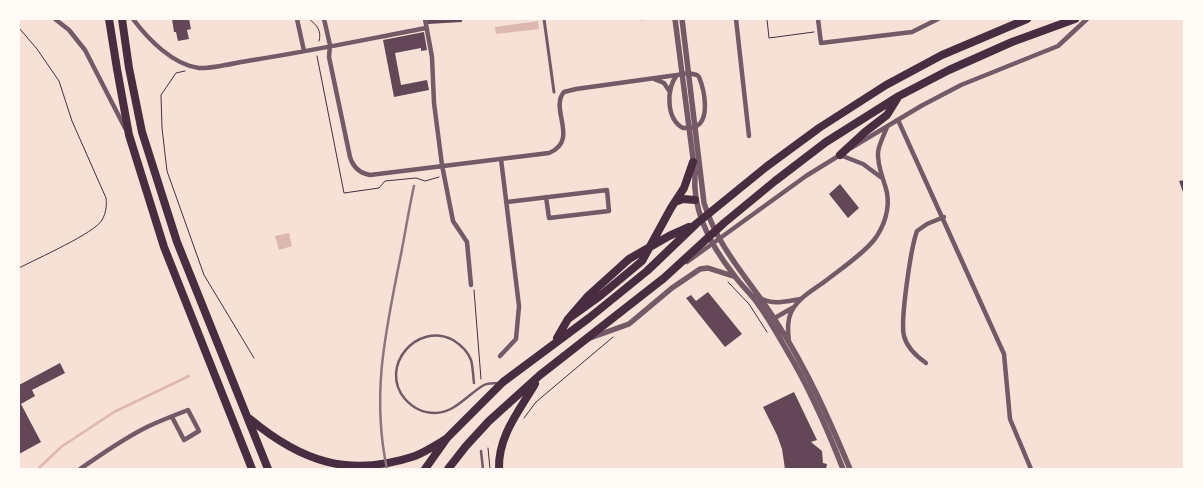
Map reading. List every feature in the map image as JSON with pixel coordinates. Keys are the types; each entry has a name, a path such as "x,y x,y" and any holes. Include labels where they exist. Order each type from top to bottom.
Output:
{"highway":[{"path":"109,19 116,69 130,135 167,255 251,469"},
{"path":"122,19 142,132 174,233 268,469"},
{"path":"425,469 447,438 503,382 589,318 647,271 696,224 819,128 886,85 942,55 1027,19"},
{"path":"448,469 489,421 540,375 664,278 706,243 724,223 774,181 826,142 899,96 949,70 1012,42 1075,19"},
{"path":"840,156 886,115 899,96"},
{"path":"568,320 642,261 684,188 693,162"},
{"path":"676,202 684,199 695,200"},
{"path":"555,342 568,320 587,297 629,259 669,236 696,224"},
{"path":"499,469 499,452 505,434 540,375"},
{"path":"249,419 271,437 296,451 323,461 351,467 380,465 416,455 447,438"}],"street":[{"path":"55,19 69,30 85,50 130,135"},
{"path":"133,19 145,34 166,52 183,64 200,68 426,28"},
{"path":"297,19 304,51"},
{"path":"324,19 330,45 329,57 350,156 358,170 370,175 549,153 559,146 563,134 559,100 564,92 576,89 682,74 697,75 699,77 704,107 702,121 692,128 680,127 675,121 671,109 670,92 672,83 682,74 682,19"},
{"path":"425,19 432,57 434,103 442,165 453,221 467,242 471,285"},
{"path":"544,19 554,92"},
{"path":"675,19 682,74 704,203 708,215"},
{"path":"736,19 749,136"},
{"path":"818,19 821,43 912,32 938,19"},
{"path":"706,243 729,233 819,167 898,120 960,85 1058,46 1087,19"},
{"path":"652,79 664,83 670,92"},
{"path":"898,120 944,217 1004,354 1010,419 1031,469"},
{"path":"789,342 790,314 800,299 828,279 874,240 882,228 887,205 887,193 882,178 878,150 888,126"},
{"path":"692,128 695,200 706,231 734,276 789,342 817,392 850,469"},
{"path":"840,156 863,164 882,178"},
{"path":"500,356 516,339 519,306 501,159"},
{"path":"507,202 546,197 607,190 609,211 549,218 546,197"},
{"path":"695,200 700,202 728,255 760,298 811,394 843,469"},
{"path":"926,363 908,345 903,334 902,321 917,231 921,227 944,217"},
{"path":"583,341 629,324 672,288 700,269 718,270 734,276"},
{"path":"760,298 768,302 800,299"},
{"path":"772,320 796,306"},
{"path":"80,469 125,439 149,426 172,416 188,410 199,431 184,440 172,416"}],"lane":[{"path":"474,383 469,356 461,346 450,339 437,336 424,337 412,343 403,353 397,364 397,384 403,396 412,406 424,412 437,413 450,410 486,384 503,382"},
{"path":"481,451 483,469"}],"path":[{"path":"767,19 769,38 819,31"},
{"path":"19,28 37,48 59,81 72,121 106,198 107,208 103,219 92,230 19,268"},
{"path":"200,68 176,73 161,96 162,128 167,171 204,275 254,358"},
{"path":"727,280 749,304 769,334"},
{"path":"474,293 481,379"},
{"path":"524,417 536,402 616,335"},
{"path":"488,448 490,469"}],"shaded area":[{"path":"538,21 539,29 496,34 495,27"},
{"path":"289,233 292,246 279,250 275,236"}],"building":[{"path":"172,19 189,19 191,29 187,30 189,39 178,41"},
{"path":"427,19 462,19 462,22 428,24"},
{"path":"424,32 427,50 421,51 421,48 395,53 401,85 427,80 429,90 394,97 383,40"},
{"path":"1184,180 1184,195 1179,181"},
{"path":"840,184 859,208 848,218 829,194"},
{"path":"708,292 742,334 725,347 686,298 691,295 696,301"},
{"path":"60,363 65,373 32,390 35,396 21,404 41,442 19,454 19,385"},
{"path":"794,392 817,440 811,442 822,451 823,463 827,464 826,469 785,469 782,449 763,407"}],"waterway":[{"path":"38,469 61,447 114,412 189,376"}],"railway":[{"path":"387,469 380,418 384,344 414,186"}]}
